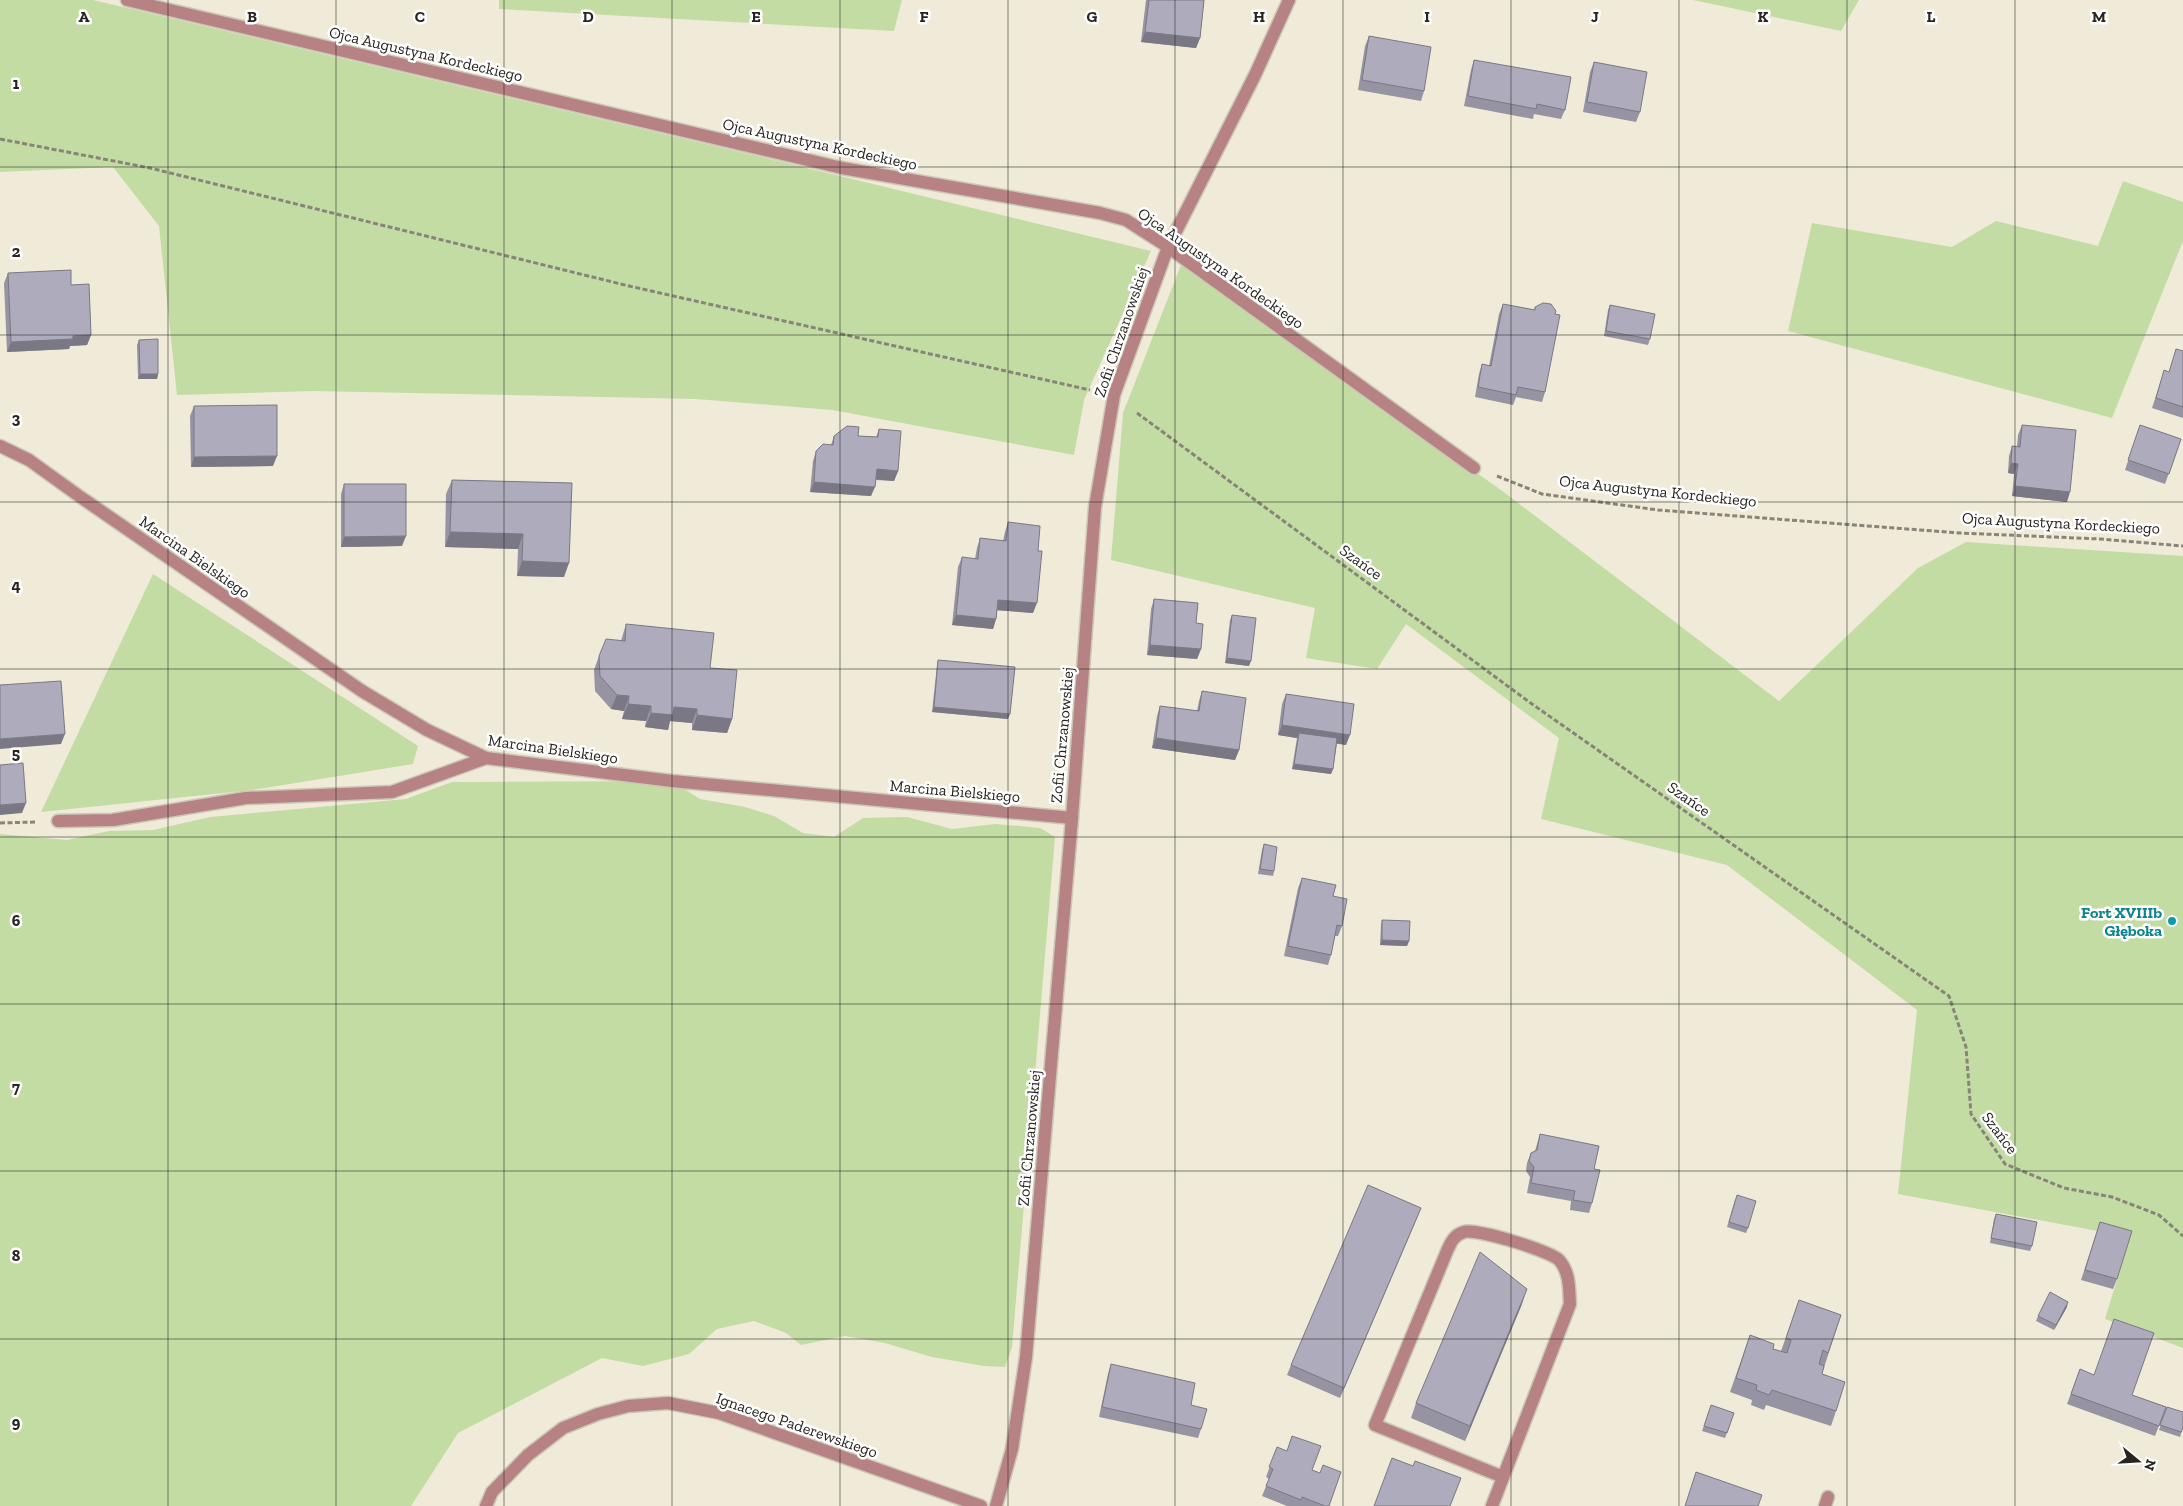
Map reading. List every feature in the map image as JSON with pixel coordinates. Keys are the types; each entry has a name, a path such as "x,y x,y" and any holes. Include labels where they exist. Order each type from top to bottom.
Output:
{"street":[{"name":"Ojca Augustyna Kordeckiego","path":"127,0 842,168 1100,213 1126,220 1168,247 1474,468"},
{"name":"Zofii Chrzanowskiej","path":"996,1506 1012,1449 1026,1357 1072,818 1095,507 1114,395 1168,247 1255,74 1289,0"},
{"name":"Marcina Bielskiego","path":"0,446 30,460 87,502 362,691 427,730 486,758 672,781 1072,818"},
{"path":"58,821 113,820 246,798 392,792 486,758"},
{"path":"1492,1506 1570,1304 1569,1280 1559,1260 1545,1252 1478,1232 1465,1231 1453,1238 1375,1425 1503,1477"},
{"name":"Ignacego Paderewskiego","path":"486,1506 492,1492 528,1455 563,1428 598,1414 628,1406 668,1403 720,1413 981,1506"}],"path":[{"path":"0,139 150,168 629,286 1114,395"},
{"name":"Szańce","path":"1114,395 1532,704 1949,996 1966,1047 1970,1114 2004,1164 2064,1188 2112,1197 2159,1215 2183,1236"},
{"name":"Ojca Augustyna Kordeckiego","path":"1474,468 1542,494 1658,510 1960,533 2100,539 2183,546"},
{"path":"0,823 58,821"}],"green space":[{"path":"0,0 93,0 1151,251 1084,400 1074,455 832,410 696,399 314,391 177,395 159,226 113,167 0,172"},
{"path":"499,0 902,0 894,31 499,9"},
{"path":"1693,0 1859,0 1841,31"},
{"path":"2123,181 2183,202 2183,241 2112,418 1788,331 1812,223 1952,247 1996,221 2098,246"},
{"path":"1181,265 1501,490 1779,701 1918,568 1966,542 2183,556 2183,1348 2105,1319 2130,1237 1898,1194 1917,1010 1727,865 1541,819 1559,738 1406,624 1377,669 1306,658 1315,608 1111,560 1123,413"},
{"path":"153,574 418,746 413,764 252,790 41,812"},
{"path":"672,781 700,799 745,807 774,816 803,833 834,837 863,818 907,817 952,829 995,824 1040,828 1055,837 1012,1347 1005,1367 984,1366 932,1357 885,1343 845,1336 801,1345 786,1333 754,1321 717,1329 689,1354 643,1366 602,1358 458,1433 411,1506 0,1506 0,834 67,840 109,831 153,830 210,817 406,799 452,782"}],"building":[{"path":"1149,0 1204,0 1200,38 1145,32"},
{"path":"1369,36 1431,47 1424,91 1362,80"},
{"path":"1474,60 1571,77 1565,110 1537,104 1536,109 1468,96"},
{"path":"1594,62 1647,72 1640,112 1587,102"},
{"path":"71,270 71,285 89,284 91,335 73,336 73,339 11,342 8,273"},
{"path":"1543,303 1551,304 1556,311 1555,314 1560,315 1545,392 1518,387 1516,395 1478,387 1482,364 1491,366 1503,304 1535,310 1535,307"},
{"path":"1610,305 1655,314 1650,339 1606,331"},
{"path":"158,339 158,374 140,374 139,340"},
{"path":"2176,349 2183,351 2183,407 2156,398 2164,370 2169,372"},
{"path":"277,405 277,456 194,457 194,406"},
{"path":"2022,425 2076,430 2070,492 2015,486 2018,464 2011,463 2012,446 2020,447"},
{"path":"2140,425 2181,439 2169,474 2128,460"},
{"path":"847,426 859,427 858,436 878,437 879,429 901,431 898,471 877,469 875,487 814,482 816,451 823,444 833,445 834,436"},
{"path":"452,480 572,483 569,563 522,561 523,534 450,532"},
{"path":"344,484 406,484 406,536 344,537"},
{"path":"1008,522 1040,526 1038,551 1042,551 1037,603 998,600 996,619 956,615 962,557 978,559 980,538 1006,541"},
{"path":"1154,599 1198,603 1196,623 1203,624 1201,649 1150,645"},
{"path":"1232,615 1256,618 1251,661 1227,658"},
{"path":"626,624 714,633 710,668 737,670 732,719 697,715 697,709 674,707 673,715 651,713 651,706 628,704 629,696 617,695 600,676 599,656 606,639 625,641"},
{"path":"938,660 1015,667 1010,714 934,707"},
{"path":"61,681 65,734 0,739 0,685"},
{"path":"1202,691 1246,698 1239,750 1156,738 1160,706 1199,711"},
{"path":"1286,694 1354,704 1350,735 1282,725"},
{"path":"1299,733 1337,738 1333,769 1294,764"},
{"path":"23,763 26,803 0,805 0,765"},
{"path":"1264,844 1277,847 1274,871 1260,869"},
{"path":"1302,878 1336,885 1333,896 1347,899 1342,926 1337,925 1331,955 1288,946"},
{"path":"1382,920 1410,921 1409,941 1382,940"},
{"path":"1540,1134 1599,1146 1594,1169 1600,1170 1592,1203 1573,1200 1575,1191 1531,1183 1534,1167 1529,1161 1531,1153 1537,1150"},
{"path":"1368,1185 1421,1208 1344,1388 1291,1365"},
{"path":"1737,1195 1756,1201 1748,1228 1729,1222"},
{"path":"1996,1214 2037,1222 2032,1246 1991,1238"},
{"path":"2100,1222 2132,1231 2117,1279 2085,1270"},
{"path":"1480,1252 1527,1289 1470,1426 1416,1403"},
{"path":"2050,1292 2068,1302 2056,1325 2038,1316"},
{"path":"1799,1300 1841,1315 1828,1353 1823,1350 1819,1364 1824,1366 1822,1374 1845,1382 1836,1411 1772,1390 1769,1395 1756,1390 1757,1385 1736,1378 1750,1335 1774,1344 1773,1349 1787,1353 1791,1340 1786,1338"},
{"path":"2114,1319 2154,1333 2132,1395 2166,1407 2159,1426 2071,1394 2080,1369 2094,1375"},
{"path":"1111,1364 1195,1383 1191,1405 1207,1409 1201,1429 1102,1407"},
{"path":"1711,1405 1734,1413 1727,1433 1704,1426"},
{"path":"2167,1407 2183,1412 2183,1428 2181,1432 2160,1425"},
{"path":"1292,1436 1321,1446 1312,1470 1320,1473 1323,1465 1341,1472 1329,1506 1302,1497 1301,1500 1266,1486 1273,1469 1269,1467 1277,1447 1287,1451"},
{"path":"1392,1458 1413,1466 1415,1461 1461,1478 1450,1506 1374,1506"},
{"path":"1696,1472 1762,1495 1758,1506 1685,1506"}],"place":[{"name":"Fort XVIIIb Głęboka","path":"2172,921"}]}
